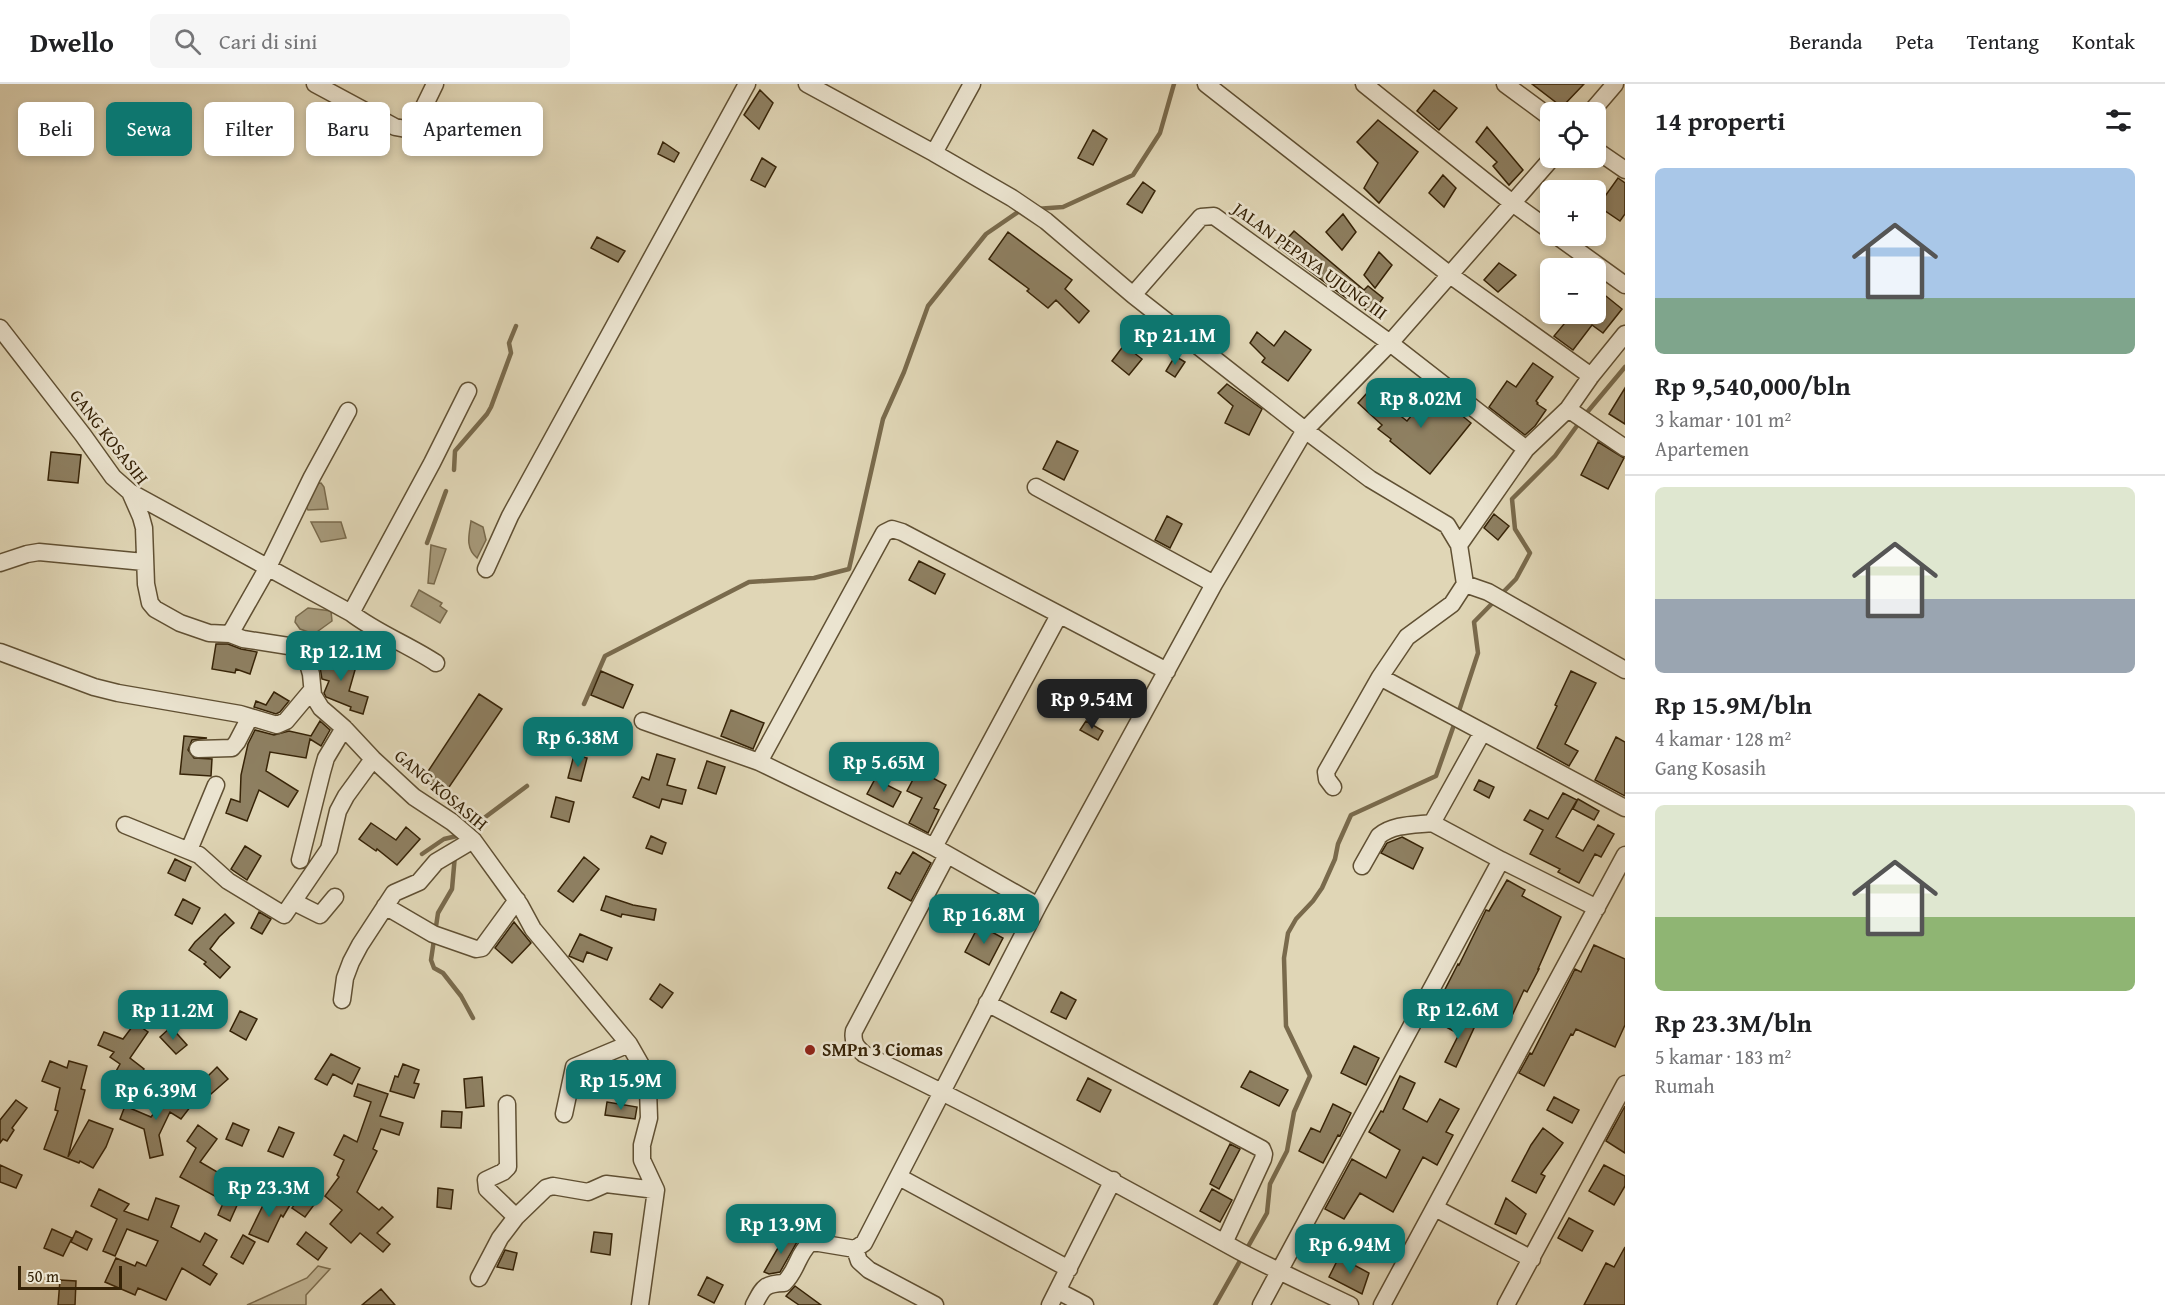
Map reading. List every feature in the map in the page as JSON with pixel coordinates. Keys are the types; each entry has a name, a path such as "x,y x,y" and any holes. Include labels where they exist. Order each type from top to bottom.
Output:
{"street":[{"path":"315,84 395,127 406,129 416,123 435,84"},
{"path":"486,569 510,516 747,84"},
{"path":"807,84 934,153 1046,220 1133,295 1305,430 1370,479 1442,521 1452,531 1459,545 1465,584 1452,604 1407,637 1380,677 1326,772 1327,779 1333,787"},
{"path":"934,153 972,84"},
{"path":"1206,84 1450,274 1591,376"},
{"path":"1364,84 1540,223"},
{"path":"1505,84 1540,110"},
{"path":"1600,102 1615,84"},
{"path":"1606,157 1625,170"},
{"path":"754,1305 764,1287 784,1283 792,1276 803,1251 810,1243 855,1249 864,1243 1038,906 1214,584 1305,430 1390,343 1543,168"},
{"name":"JALAN PEPAYA UJUNG III","path":"1133,295 1201,217 1214,216 1390,343 1527,449"},
{"path":"1571,246 1625,285"},
{"name":"GANG KOSASIH","path":"0,328 113,477 130,492 144,528 144,562 148,595 155,609 202,630 301,650 306,657 311,674 315,701 414,797 452,822 470,841 517,900 540,937 629,1044 639,1058 646,1080 649,1118 642,1145 642,1160 656,1190"},
{"path":"1459,545 1527,449 1572,413 1591,376 1625,334"},
{"path":"351,613 468,391"},
{"path":"230,634 268,567 312,477 348,411"},
{"path":"1572,413 1625,448"},
{"path":"1036,487 1214,584"},
{"path":"130,492 351,613 436,663"},
{"path":"759,762 887,531 892,529 902,532 1167,671"},
{"path":"0,563 39,552 144,562"},
{"path":"1465,584 1488,592 1625,670"},
{"path":"1059,615 940,851 854,1031 853,1039 857,1048 864,1054 942,1091 1113,1180 1253,1257 1350,1305"},
{"path":"0,652 94,687 250,717 277,725 286,721 312,690"},
{"path":"1380,677 1625,808"},
{"path":"198,749 234,747 250,717"},
{"path":"642,721 759,762 940,851 1038,906"},
{"path":"300,860 324,765 344,728"},
{"path":"1432,823 1482,733"},
{"path":"125,825 199,855 228,881 284,915 329,849 338,811 373,759"},
{"path":"189,850 216,785"},
{"path":"1362,866 1383,832 1395,827 1432,823 1597,908"},
{"path":"342,999 345,978 351,962 394,893 419,882 436,862 470,841"},
{"path":"1382,1305 1625,855"},
{"path":"1261,1305 1501,860"},
{"path":"294,902 315,915 320,915 335,897"},
{"path":"385,906 433,934 476,950 482,948 517,900"},
{"path":"987,1003 1262,1149 1263,1159 1231,1245"},
{"path":"564,1114 574,1067 629,1044"},
{"path":"1510,1304 1625,1084"},
{"path":"507,1104 508,1167 486,1180 485,1184 487,1189 516,1217"},
{"path":"899,1177 1069,1269"},
{"path":"1084,1305 1054,1298 1113,1180"},
{"path":"478,1278 497,1244 516,1217 546,1188 553,1186 588,1192 606,1184 656,1190 640,1305"},
{"path":"1435,1208 1532,1259"},
{"path":"855,1249 859,1261 869,1270 935,1305"}],"shaded area":[{"path":"321,483 324,487 328,509 308,510 304,503 314,484"},
{"path":"471,521 483,527 486,540 477,558 469,546"},
{"path":"311,522 341,522 346,538 321,542"},
{"path":"431,545 446,549 434,584 428,583"},
{"path":"419,590 442,603 440,606 447,611 440,623 411,606"},
{"path":"308,608 331,611 332,621 314,634 300,629 295,622 296,617"},
{"path":"318,1266 330,1269 306,1295 306,1305 247,1305 307,1278"}],"building":[{"path":"1532,84 1584,84 1567,102 1555,102"},
{"path":"760,90 773,103 759,129 744,115"},
{"path":"1434,90 1457,108 1439,130 1417,111"},
{"path":"1378,120 1418,152 1379,203 1364,188 1378,163 1357,142"},
{"path":"1487,127 1523,170 1509,185 1493,166 1497,162 1476,142"},
{"path":"1093,130 1107,139 1093,165 1078,158"},
{"path":"663,142 679,153 674,162 658,154"},
{"path":"762,158 776,167 765,187 751,180"},
{"path":"1443,175 1456,188 1444,207 1429,193"},
{"path":"1618,178 1625,183 1625,214 1620,221 1606,211 1606,195"},
{"path":"1143,182 1155,191 1142,213 1127,204"},
{"path":"1343,214 1356,232 1342,250 1326,232"},
{"path":"1294,231 1364,290 1368,286 1383,298 1371,315 1349,293 1346,298 1279,248"},
{"path":"1008,232 1072,280 1065,289 1089,311 1079,323 1056,300 1048,308 1027,291 1029,289 989,259"},
{"path":"597,237 625,251 618,262 591,248"},
{"path":"1379,252 1392,265 1375,288 1364,275"},
{"path":"1499,263 1516,275 1498,292 1484,280"},
{"path":"1606,296 1622,309 1603,333 1592,325 1573,350 1554,336 1564,324 1606,324"},
{"path":"1285,331 1311,350 1288,381 1262,362 1265,358 1250,343 1257,332 1274,346"},
{"path":"1124,345 1142,359 1129,375 1112,361"},
{"path":"1175,356 1185,362 1175,377 1166,371"},
{"path":"1533,363 1553,377 1536,401 1546,410 1535,426 1525,435 1489,407 1507,381 1516,387"},
{"path":"1227,384 1262,409 1249,435 1225,423 1233,406 1218,393"},
{"path":"1625,388 1625,424 1609,414"},
{"path":"1432,391 1471,423 1430,474 1390,441 1391,439 1378,429 1382,425 1358,403 1367,393 1390,414 1393,410 1407,421"},
{"path":"1057,441 1078,451 1064,480 1043,469"},
{"path":"1598,442 1624,458 1608,489 1581,475"},
{"path":"51,452 81,455 78,483 48,480"},
{"path":"1494,514 1509,526 1498,540 1484,528"},
{"path":"1167,516 1182,524 1170,548 1155,540"},
{"path":"919,561 945,574 935,594 909,580"},
{"path":"216,644 228,644 257,652 250,674 236,669 235,673 212,669"},
{"path":"324,653 357,663 349,691 368,697 363,714 326,697 324,693 329,681 322,679 320,667"},
{"path":"601,671 633,685 623,708 591,695"},
{"path":"1571,671 1596,683 1565,744 1578,751 1569,766 1537,748"},
{"path":"274,692 289,701 280,712 276,714 254,707 256,701 266,705"},
{"path":"479,694 502,709 445,793 423,779"},
{"path":"731,710 764,723 753,749 721,736"},
{"path":"320,721 330,730 321,746 310,739 306,758 270,752 266,771 298,791 288,807 259,790 247,821 226,813 231,799 240,802 241,775 248,744 255,730 274,735 289,731 311,736"},
{"path":"1086,721 1103,731 1098,740 1080,730"},
{"path":"184,736 207,738 192,740 188,750 194,758 212,759 211,776 180,774"},
{"path":"1616,737 1625,742 1625,796 1595,780"},
{"path":"657,754 675,759 667,785 686,790 682,804 662,799 659,808 633,797 642,777 649,780"},
{"path":"574,755 587,758 581,781 568,778"},
{"path":"707,761 725,767 716,794 698,788"},
{"path":"918,770 946,785 934,808 939,810 928,833 909,823 922,798 907,791"},
{"path":"875,779 901,792 893,807 867,794"},
{"path":"1479,780 1494,787 1489,798 1474,790"},
{"path":"1563,793 1577,800 1556,837 1583,851 1598,825 1614,834 1601,857 1595,854 1579,883 1558,872 1560,869 1530,854 1543,830 1524,820 1530,810 1548,819"},
{"path":"556,797 574,802 569,822 551,817"},
{"path":"1578,799 1599,811 1594,820 1573,809"},
{"path":"371,823 396,840 406,827 420,839 397,865 377,849 376,851 359,839"},
{"path":"651,836 666,843 662,854 646,848"},
{"path":"1402,837 1423,848 1413,869 1381,853 1387,843"},
{"path":"245,846 261,856 247,880 231,869"},
{"path":"913,852 931,863 911,901 888,888 896,872 900,874"},
{"path":"584,857 599,869 573,902 558,891"},
{"path":"175,859 191,867 185,881 168,873"},
{"path":"1507,880 1525,890 1522,896 1561,917 1527,992 1524,990 1510,1020 1479,1006 1481,1002 1461,993 1452,1012 1437,1005 1486,910 1489,911"},
{"path":"606,896 633,905 656,909 654,920 622,914 621,917 601,910"},
{"path":"183,899 200,908 192,924 175,915"},
{"path":"259,912 271,919 262,934 251,928"},
{"path":"225,914 234,923 210,949 230,967 220,978 204,964 206,962 189,950"},
{"path":"514,922 531,943 512,963 495,948"},
{"path":"979,925 1003,938 989,965 965,952"},
{"path":"580,934 612,948 607,960 587,952 583,962 569,956"},
{"path":"1594,945 1625,959 1625,1025 1615,1047 1576,1029 1573,1035 1571,1034 1544,1086 1519,1073 1530,1053 1532,1054 1575,969 1581,972"},
{"path":"660,984 673,993 662,1008 650,999"},
{"path":"1061,992 1076,1000 1066,1019 1051,1012"},
{"path":"143,995 153,1002 138,1024 128,1018"},
{"path":"240,1011 257,1019 246,1040 230,1031"},
{"path":"1451,1016 1474,1028 1456,1067 1445,1062 1459,1034 1446,1027"},
{"path":"135,1023 148,1032 130,1058 144,1069 124,1102 105,1091 120,1064 110,1057 114,1052 98,1045 104,1032 123,1039"},
{"path":"171,1027 187,1045 176,1054 160,1037"},
{"path":"1354,1046 1379,1058 1366,1085 1341,1073"},
{"path":"331,1054 360,1068 352,1084 333,1074 327,1085 315,1079"},
{"path":"50,1061 67,1068 69,1061 87,1066 81,1089 85,1090 68,1157 89,1120 113,1129 106,1147 93,1168 80,1161 79,1163 44,1149 58,1111 55,1110 60,1088 42,1081"},
{"path":"403,1064 419,1070 414,1083 419,1084 414,1098 390,1091 395,1076 398,1077"},
{"path":"217,1067 228,1079 211,1094 201,1083"},
{"path":"1250,1071 1288,1090 1279,1106 1241,1087"},
{"path":"1400,1076 1415,1083 1403,1109 1427,1122 1440,1099 1459,1109 1446,1132 1453,1135 1437,1165 1423,1157 1393,1212 1360,1193 1344,1219 1325,1209 1352,1159 1386,1178 1400,1150 1369,1132 1381,1111 1383,1112"},
{"path":"482,1077 484,1106 466,1108 464,1079"},
{"path":"1088,1078 1111,1090 1100,1112 1077,1100"},
{"path":"358,1084 388,1094 380,1116 403,1123 399,1135 381,1129 373,1149 377,1151 357,1192 379,1210 382,1207 393,1217 377,1233 390,1244 383,1252 360,1233 351,1243 330,1224 342,1210 325,1196 339,1177 337,1175 344,1160 334,1155 344,1135 357,1142 371,1102 354,1096"},
{"path":"171,1091 191,1106 181,1119 170,1112 159,1135 163,1155 150,1158 144,1129 120,1119 125,1106 151,1117"},
{"path":"1554,1097 1579,1110 1572,1123 1547,1110"},
{"path":"16,1100 27,1108 12,1128 14,1130 7,1141 3,1139 0,1143 0,1120"},
{"path":"607,1102 637,1107 635,1119 605,1115"},
{"path":"1333,1104 1351,1113 1323,1163 1299,1151 1311,1128 1320,1132"},
{"path":"1625,1106 1625,1153 1606,1141"},
{"path":"442,1111 462,1112 461,1128 441,1127"},
{"path":"233,1123 249,1130 242,1146 226,1139"},
{"path":"198,1125 217,1139 200,1162 219,1173 215,1180 243,1192 230,1221 218,1215 224,1201 180,1177 196,1148 187,1141"},
{"path":"279,1127 294,1133 283,1157 268,1151"},
{"path":"1543,1128 1563,1143 1541,1174 1545,1176 1536,1193 1512,1181"},
{"path":"1230,1144 1240,1149 1219,1189 1210,1184"},
{"path":"0,1165 22,1175 16,1188 0,1182"},
{"path":"1604,1165 1625,1176 1625,1186 1614,1205 1589,1191"},
{"path":"309,1185 322,1194 305,1217 292,1208"},
{"path":"438,1188 453,1190 451,1209 437,1207"},
{"path":"99,1189 129,1204 124,1211 148,1220 156,1198 179,1206 171,1227 200,1242 205,1233 217,1240 203,1265 217,1274 210,1285 182,1268 166,1300 138,1288 135,1295 105,1282 116,1258 135,1266 137,1262 146,1266 158,1241 127,1229 115,1256 103,1251 117,1219 91,1206"},
{"path":"1212,1189 1232,1200 1220,1222 1200,1211"},
{"path":"269,1193 290,1205 283,1217 281,1215 268,1242 249,1234"},
{"path":"1506,1198 1526,1214 1516,1234 1495,1224"},
{"path":"1569,1218 1593,1231 1582,1251 1558,1238"},
{"path":"52,1229 72,1238 63,1256 44,1248"},
{"path":"76,1231 92,1239 87,1250 71,1242"},
{"path":"306,1232 327,1248 318,1260 297,1244"},
{"path":"594,1232 612,1234 610,1255 591,1252"},
{"path":"786,1234 798,1240 780,1272 769,1274 764,1272"},
{"path":"243,1235 255,1242 243,1264 231,1257"},
{"path":"1625,1247 1625,1305 1584,1305 1606,1263 1614,1267"},
{"path":"505,1250 517,1253 513,1270 497,1267"},
{"path":"1339,1257 1369,1273 1362,1294 1329,1277"},
{"path":"707,1277 723,1285 714,1303 698,1295"},
{"path":"60,1280 76,1281 75,1305 58,1305"},
{"path":"795,1286 821,1305 799,1305 786,1296"},
{"path":"381,1289 395,1305 362,1305"}],"waterway":[{"path":"1036,209 1063,207 1133,175 1160,133 1174,84"},
{"path":"584,704 605,656 749,582 814,578 849,569 883,419 904,372 928,306 986,234 1021,210"},
{"path":"454,470 455,451 491,407 511,353 509,343 516,326"},
{"path":"1584,416 1625,367"},
{"path":"1458,714 1478,653 1474,622 1516,579 1530,553 1515,529 1512,499 1555,456 1579,423"},
{"path":"427,543 446,491"},
{"path":"1215,1305 1267,1213 1270,1184 1287,1151 1294,1112 1310,1076 1286,1026 1284,958 1288,933 1296,919 1322,888 1351,815 1436,776 1455,722"},
{"path":"468,830 527,786"},
{"path":"422,854 444,839 457,836"},
{"path":"455,855 452,889 438,913 431,960 434,968 443,973 461,996 473,1018"}],"place":[{"name":"SMPn 3 Ciomas","path":"810,1050"}]}
